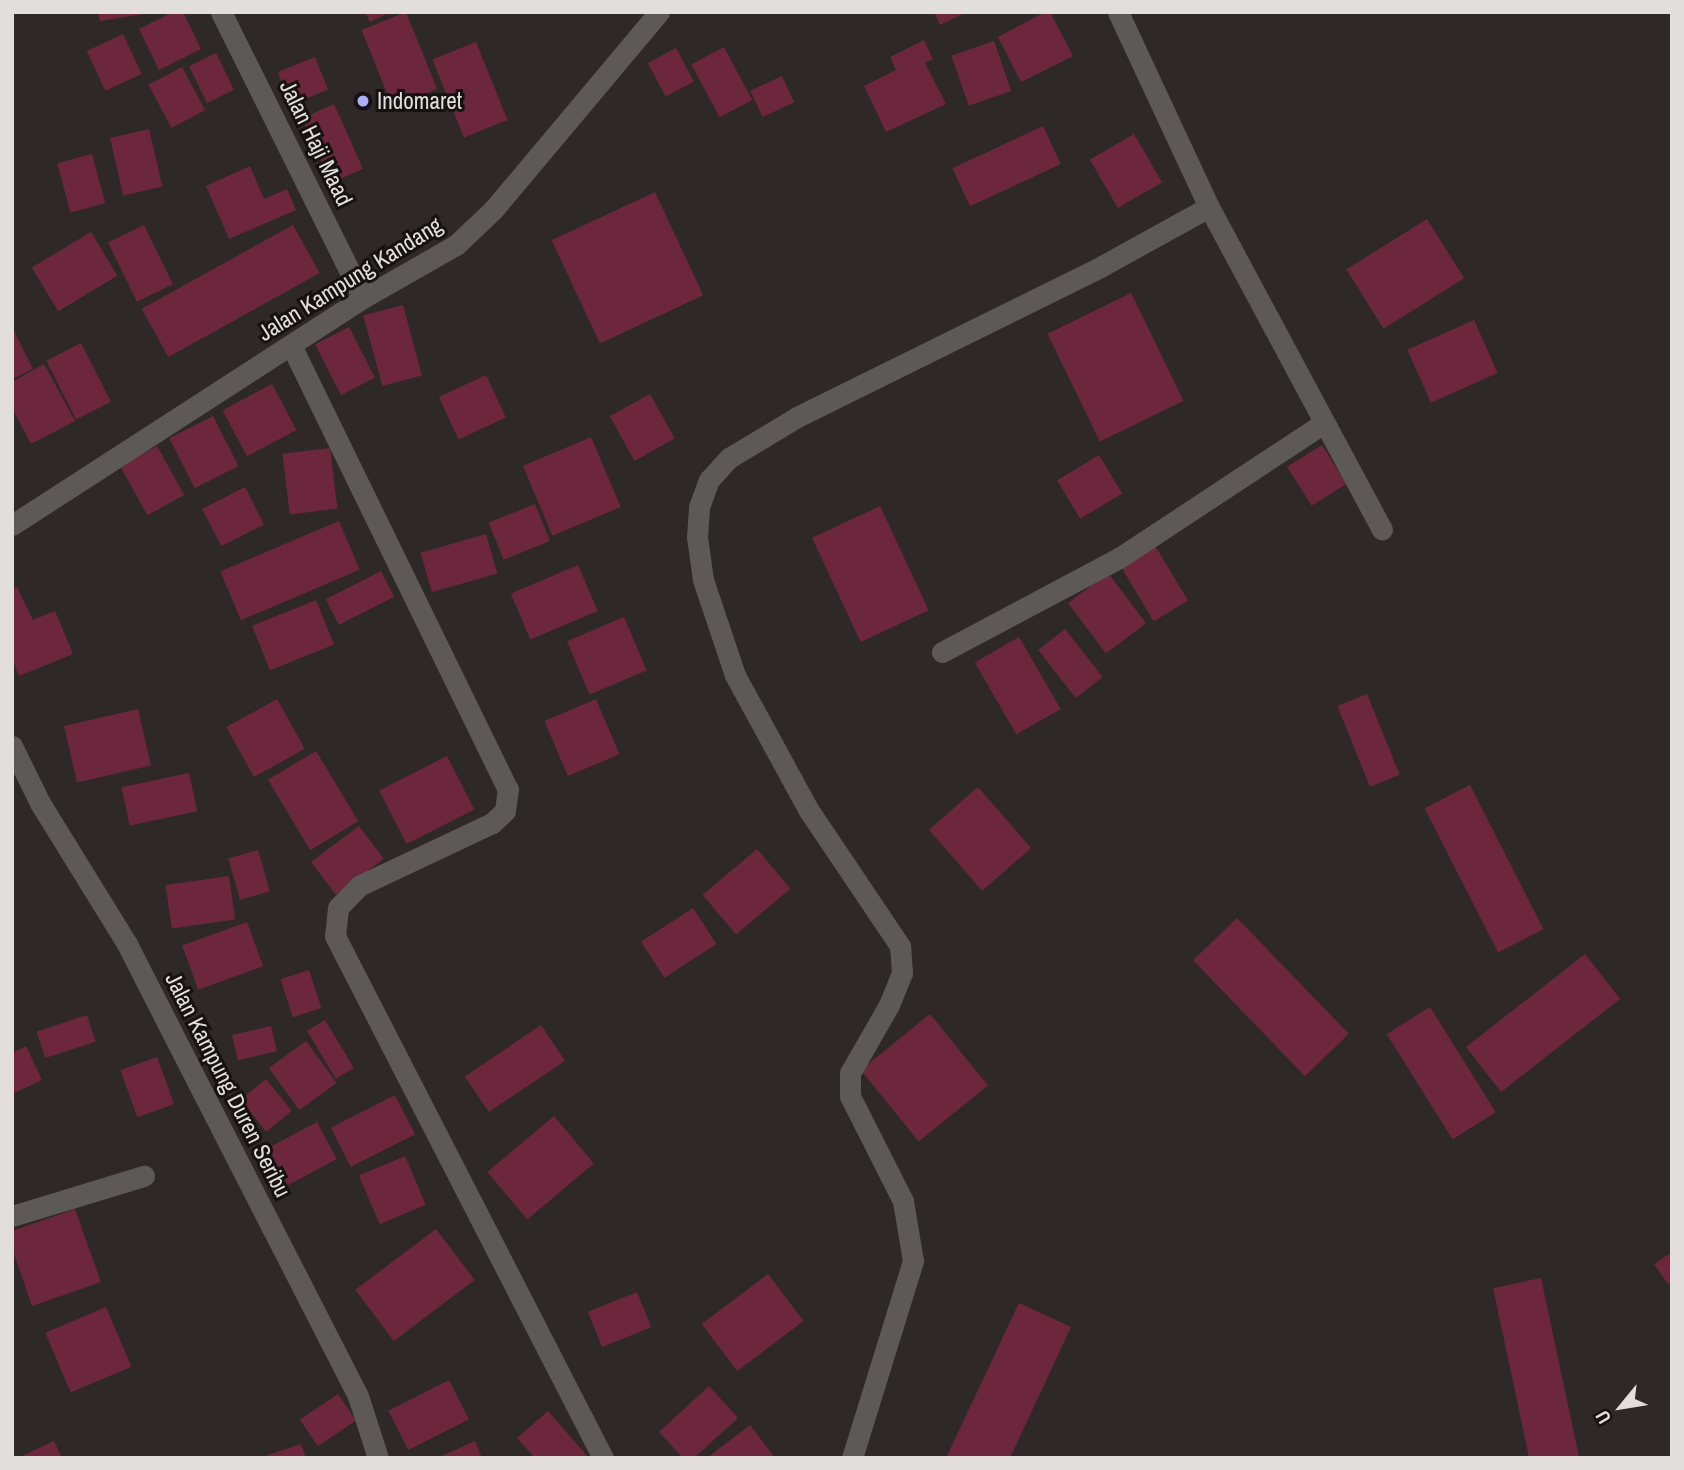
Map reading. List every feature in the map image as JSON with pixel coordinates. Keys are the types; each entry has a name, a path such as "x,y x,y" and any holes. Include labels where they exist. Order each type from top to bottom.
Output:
{"street":[{"name":"Jalan Haji Maad","path":"221,12 363,298"},
{"name":"Jalan Kampung Kandang","path":"12,525 363,298 438,258 474,229 659,12"},
{"path":"1118,12 1209,207 1322,424 1382,530"},
{"path":"852,1458 912,1261 903,1201 849,1096 850,1073 890,1005 902,973 900,946 808,809 735,675 703,580 697,537 699,506 709,480 729,458 797,417 1102,266 1209,207"},
{"path":"291,345 508,789 505,811 492,823 359,886 338,908 335,936 603,1458"},
{"path":"942,652 1119,558 1322,424"},
{"name":"Jalan Kampung Duren Seribu","path":"12,746 40,803 127,944 197,1080 358,1396 378,1458"},
{"path":"12,1216 144,1176"}],"building":[{"path":"98,12 144,12 144,14 100,21"},
{"path":"173,12 183,12 201,49 159,70 139,29"},
{"path":"365,12 390,12 370,22"},
{"path":"406,12 437,89 393,107 361,30"},
{"path":"934,12 967,12 940,25"},
{"path":"1045,12 1050,12 1073,56 1021,82 998,37"},
{"path":"123,34 142,74 105,91 87,51"},
{"path":"924,40 933,59 925,63 946,104 886,132 864,86 896,70 890,57"},
{"path":"994,41 1011,91 969,106 951,56"},
{"path":"476,42 507,120 464,137 432,60"},
{"path":"724,47 752,100 719,117 691,64"},
{"path":"676,48 694,82 666,97 648,63"},
{"path":"216,53 234,90 207,103 189,66"},
{"path":"315,57 328,89 291,104 278,72"},
{"path":"182,67 205,110 171,128 148,85"},
{"path":"782,76 794,102 763,117 750,91"},
{"path":"334,104 363,169 331,183 302,118"},
{"path":"1043,126 1061,164 970,206 952,168"},
{"path":"149,129 162,186 123,195 110,138"},
{"path":"1134,134 1162,182 1118,208 1090,160"},
{"path":"92,154 105,203 70,213 57,163"},
{"path":"250,166 264,199 287,189 296,210 229,239 206,186"},
{"path":"655,192 703,295 600,343 552,240"},
{"path":"1427,219 1464,278 1384,329 1346,269"},
{"path":"144,225 173,284 137,302 108,243"},
{"path":"293,225 320,273 168,357 142,309"},
{"path":"91,232 117,276 58,311 32,268"},
{"path":"1131,293 1184,401 1100,442 1047,334"},
{"path":"403,305 422,376 382,386 363,316"},
{"path":"1474,320 1498,373 1431,403 1407,350"},
{"path":"12,327 33,369 12,379"},
{"path":"349,327 375,378 341,395 315,344"},
{"path":"81,343 111,402 76,420 46,361"},
{"path":"44,364 75,421 31,444 12,408 12,382"},
{"path":"486,375 506,418 459,440 439,397"},
{"path":"272,384 296,430 247,456 223,410"},
{"path":"650,394 675,439 634,461 610,416"},
{"path":"213,416 238,466 195,488 169,438"},
{"path":"591,437 621,507 553,536 523,466"},
{"path":"1322,445 1346,484 1312,506 1287,467"},
{"path":"157,446 184,495 147,515 120,466"},
{"path":"330,448 337,509 290,514 282,454"},
{"path":"1099,455 1122,494 1080,519 1057,480"},
{"path":"245,487 264,524 221,546 202,509"},
{"path":"535,504 550,541 504,560 489,523"},
{"path":"880,506 929,610 861,642 812,538"},
{"path":"339,521 360,570 241,620 220,571"},
{"path":"486,534 497,573 432,592 421,553"},
{"path":"1154,544 1188,601 1154,621 1120,565"},
{"path":"578,565 598,611 530,640 511,594"},
{"path":"381,571 394,597 339,625 326,599"},
{"path":"1108,573 1146,623 1106,653 1068,603"},
{"path":"17,587 33,620 55,611 73,654 19,676 12,658 12,589"},
{"path":"316,600 334,645 270,670 252,626"},
{"path":"624,617 647,670 590,695 567,641"},
{"path":"1065,629 1103,677 1076,698 1038,650"},
{"path":"1019,637 1060,709 1016,734 975,662"},
{"path":"1367,694 1400,775 1370,787 1337,706"},
{"path":"277,699 305,749 254,777 226,727"},
{"path":"596,699 619,754 568,776 544,721"},
{"path":"138,709 151,766 77,783 64,726"},
{"path":"316,751 358,821 310,850 268,780"},
{"path":"447,756 474,809 407,844 379,791"},
{"path":"189,773 197,811 130,825 122,787"},
{"path":"1470,785 1544,929 1498,952 1425,808"},
{"path":"978,787 1031,848 982,891 929,830"},
{"path":"359,826 384,859 336,895 311,862"},
{"path":"757,849 790,889 736,934 703,895"},
{"path":"258,850 270,891 240,900 228,859"},
{"path":"229,876 235,920 172,928 166,885"},
{"path":"693,908 716,944 664,978 641,942"},
{"path":"1237,918 1349,1034 1305,1076 1193,960"},
{"path":"247,922 263,966 198,990 182,946"},
{"path":"1585,954 1620,999 1501,1092 1466,1047"},
{"path":"309,970 321,1008 293,1017 280,979"},
{"path":"1430,1007 1496,1112 1452,1139 1387,1034"},
{"path":"930,1014 988,1085 919,1142 861,1070"},
{"path":"87,1015 96,1042 45,1058 37,1031"},
{"path":"325,1020 354,1068 336,1079 307,1031"},
{"path":"541,1025 565,1061 489,1112 465,1076"},
{"path":"271,1026 277,1051 238,1060 232,1035"},
{"path":"306,1041 337,1083 299,1110 269,1068"},
{"path":"26,1046 42,1080 12,1094 12,1053"},
{"path":"157,1057 174,1104 137,1117 120,1070"},
{"path":"266,1079 292,1111 266,1132 240,1100"},
{"path":"395,1095 415,1134 351,1167 331,1128"},
{"path":"554,1116 594,1163 527,1219 487,1172"},
{"path":"317,1122 337,1159 280,1189 260,1152"},
{"path":"405,1156 426,1205 380,1224 359,1176"},
{"path":"75,1209 101,1282 32,1306 12,1248 12,1231"},
{"path":"436,1229 475,1280 394,1341 355,1290"},
{"path":"1672,1252 1672,1282 1668,1284 1654,1264"},
{"path":"768,1274 804,1321 737,1371 702,1324"},
{"path":"1541,1278 1579,1458 1529,1458 1493,1288"},
{"path":"637,1292 651,1327 602,1347 588,1312"},
{"path":"1019,1303 1071,1327 1010,1458 946,1458"},
{"path":"106,1307 131,1367 71,1393 45,1333"},
{"path":"449,1380 469,1419 408,1450 388,1411"},
{"path":"709,1386 738,1418 694,1458 683,1458 659,1432"},
{"path":"338,1394 356,1421 318,1446 300,1420"},
{"path":"548,1411 589,1458 535,1458 517,1438"},
{"path":"750,1425 775,1458 707,1458"},
{"path":"54,1441 62,1458 18,1458"},
{"path":"475,1441 482,1458 437,1458"},
{"path":"301,1444 306,1458 262,1458 262,1457"}],"place":[{"name":"Indomaret","path":"363,101"}]}
